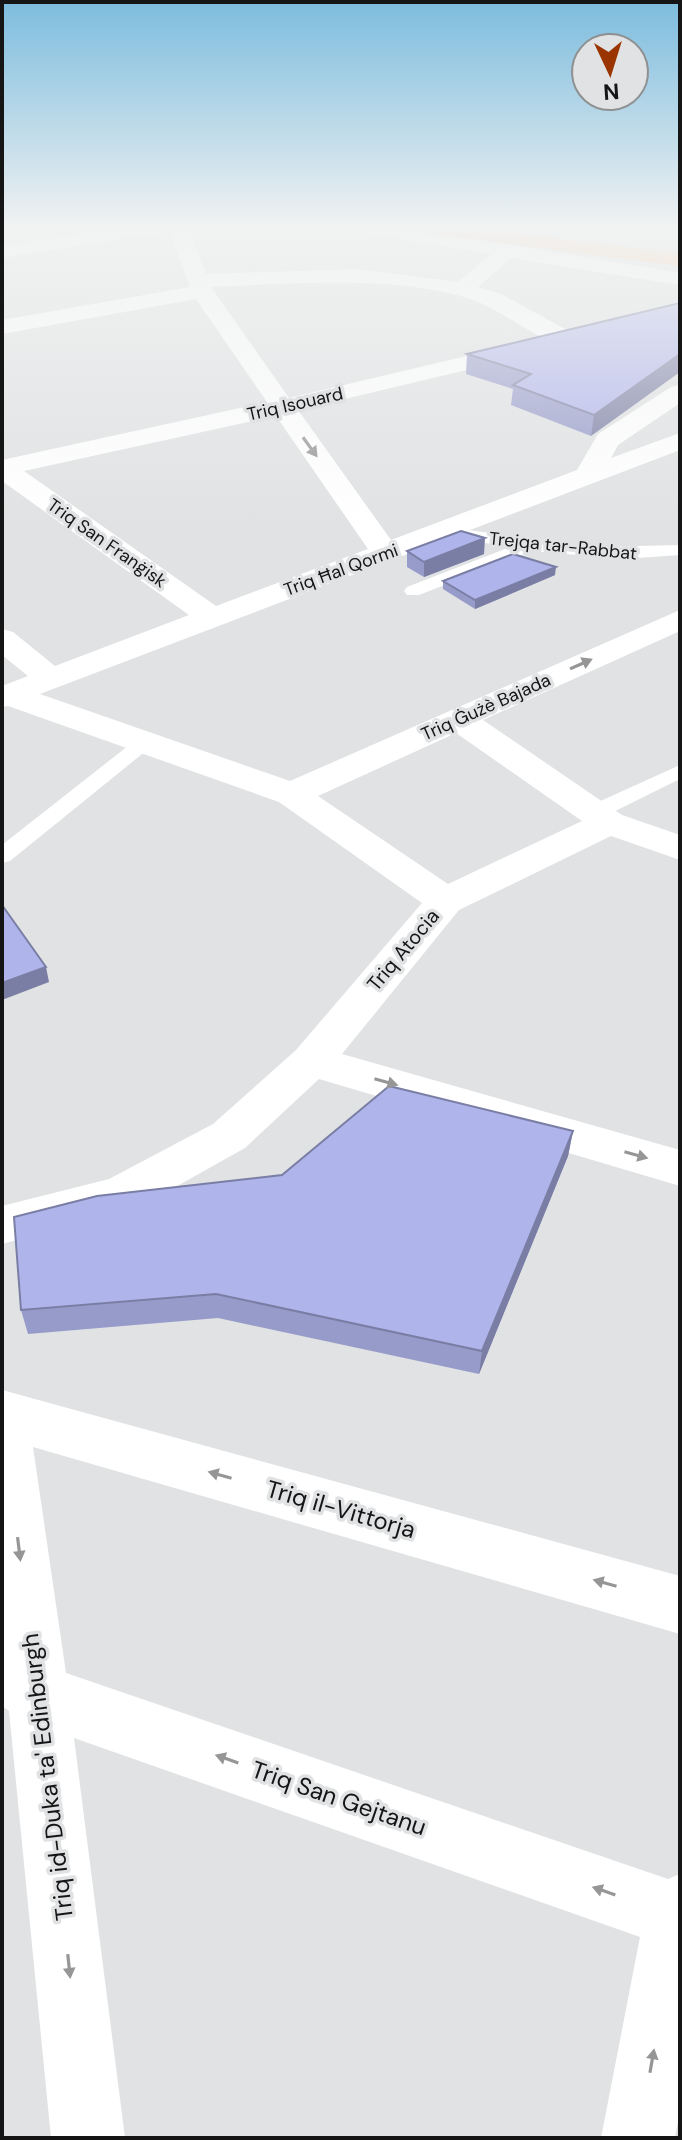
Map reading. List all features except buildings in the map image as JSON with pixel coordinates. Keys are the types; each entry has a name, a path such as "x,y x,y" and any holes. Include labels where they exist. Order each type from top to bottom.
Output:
{"street":[{"path":"227,327 385,553"},
{"path":"544,327 566,339"},
{"name":"Triq Isouard","path":"2,468 281,407 594,333"},
{"path":"586,479 607,440 680,392"},
{"name":"Triq Ħal Qormi","path":"6,696 678,443"},
{"name":"Triq San Franġisk","path":"2,468 213,618"},
{"name":"Triq Ġużè Bajada","path":"292,794 680,619"},
{"path":"2,639 50,678"},
{"name":"Triq Atocia","path":"2,1225 121,1195 229,1136 311,1061 445,901 292,794 6,696"},
{"path":"459,719 601,818 680,848"},
{"path":"445,901 601,818"},
{"path":"311,1061 680,1168"},
{"name":"Triq il-Vittorja","path":"2,1415 680,1605"},
{"name":"Triq id-Duka ta' Edinburgh","path":"2,1415 20,1682 88,2138"},
{"name":"Triq San Gejtanu","path":"20,1682 679,1914"},
{"path":"638,2138 679,1914"}],"lane":[{"name":"Trejqa tar-Rabbat","path":"445,532 530,546 643,555 680,550"},
{"path":"413,591 530,546"},
{"path":"2,856 145,742"},
{"path":"601,818 680,771"}]}
